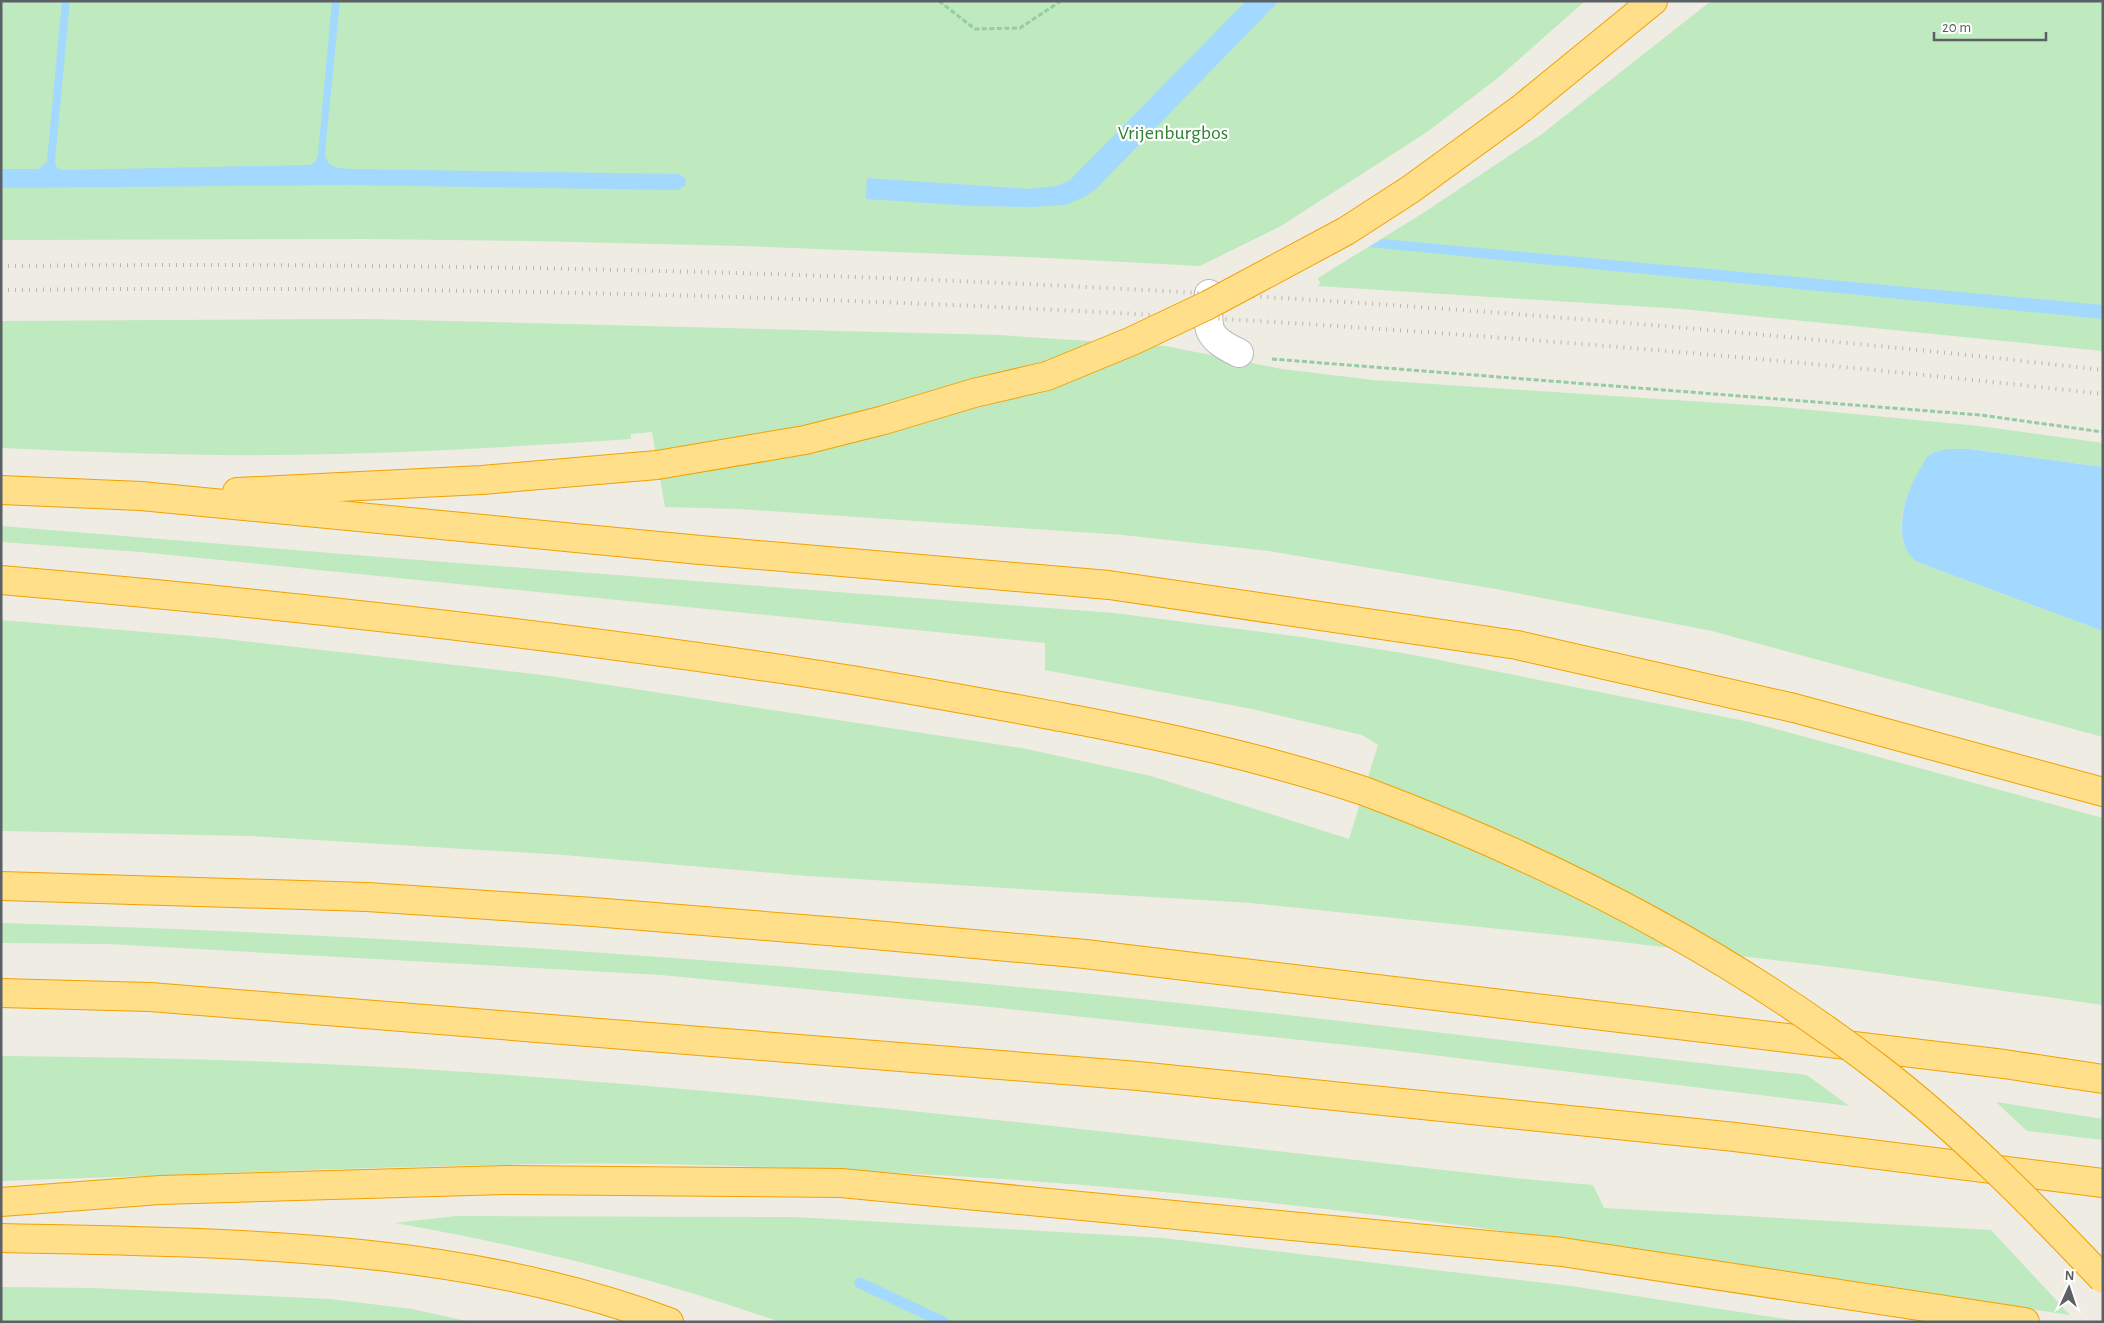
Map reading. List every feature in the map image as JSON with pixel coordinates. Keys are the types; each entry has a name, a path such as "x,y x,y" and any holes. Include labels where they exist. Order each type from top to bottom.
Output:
{"highway":[{"path":"141,496 482,480 657,465 805,440 884,420 974,393 1047,376 1208,305 1346,231 1411,189 1522,108 1652,1"},
{"path":"1,490 141,496 700,550 1109,585 1508,644 1794,708 2103,792"},
{"path":"1,580 129,591 511,632 679,653 896,686 1130,729 1265,762 1364,791 1481,838 1578,883 1676,936 1768,990 1847,1045 1931,1111 2039,1212 2103,1279"},
{"path":"1,886 367,897 603,913 1085,954 2004,1064 2103,1079"},
{"path":"1,993 150,997 1138,1076 1735,1137 2103,1183"},
{"path":"1,1202 160,1190 505,1180 840,1183 1562,1252 2024,1322"},
{"path":"1,1238 245,1246 388,1256 531,1281 638,1310 669,1322"}],"lane":[{"path":"1209,294 1208,323 1210,334 1219,343 1239,353"}],"path":[{"path":"939,1 975,29 1020,28 1061,1"},
{"path":"1239,353 1253,357 1281,360 1980,415 2103,432"}],"green space":[{"name":"Vrijenburgbos","path":"1,1 1585,1 1499,77 1427,132 1281,226 1200,266 743,246 530,241 367,239 1,240"},
{"path":"1711,1 2103,1 2103,351 1682,309 1317,286 1320,284 1318,278 1420,215 1542,134"},
{"path":"368,319 998,335 1165,346 1282,369 1373,380 1780,407 1979,426 2103,443 2103,467 1970,449 1931,454 1912,486 1903,510 1901,522 1905,546 1917,562 2103,631 2103,737 1712,631 1496,589 1269,551 1123,535 739,509 665,507 652,432 631,434 631,439 456,450 368,453 245,455 1,448 1,321"},
{"path":"1,526 1114,613 1302,637 1414,655 1750,722 2103,818 2103,1005 1851,969 1587,938 1251,903 807,876 564,855 251,836 1,831 1,620 217,638 543,675 1022,748 1151,776 1349,839 1378,745 1362,735 1252,709 1045,670 1045,643 141,552 1,542"},
{"path":"1,923 274,933 547,949 956,981 1092,994 1807,1075 1849,1106 1384,1049 990,1007 661,975 108,944 1,943"},
{"path":"1,1056 193,1059 385,1067 528,1076 670,1088 813,1101 1593,1185 1604,1208 1991,1230 2070,1315 1632,1249 1340,1210 1046,1182 899,1173 677,1164 408,1167 1,1181"},
{"path":"1996,1102 2103,1119 2103,1140 2027,1131"},
{"path":"456,1216 795,1217 1163,1238 1571,1286 1805,1322 780,1322 637,1277 493,1242 395,1223"},
{"path":"1,1287 94,1288 330,1299 412,1309 471,1322 1,1322"}],"water":[{"path":"62,1 70,1 55,161 57,168 64,170 310,165 316,161 318,154 332,1 340,1 325,153 330,165 350,169 679,174 686,179 686,185 678,190 348,185 1,188 1,169 39,169 47,161"},
{"path":"1246,1 1279,1 1096,189 1084,197 1065,205 1031,207 972,206 866,199 867,178 1029,189 1057,186 1070,180"},
{"path":"1382,239 2103,305 2103,319 1369,247"},
{"path":"1946,449 1970,449 2103,467 2103,631 1917,562 1908,553 1902,529 1903,516 1910,489 1928,456 1934,452"}],"waterway":[{"path":"860,1283 943,1322"}],"railway":[{"path":"1,266 264,265 527,268 791,275 1054,285 1316,300 1579,319 1841,342 2103,370"},
{"path":"1,290 264,289 527,292 791,299 1054,310 1316,325 1579,344 1841,367 2103,394"}]}
